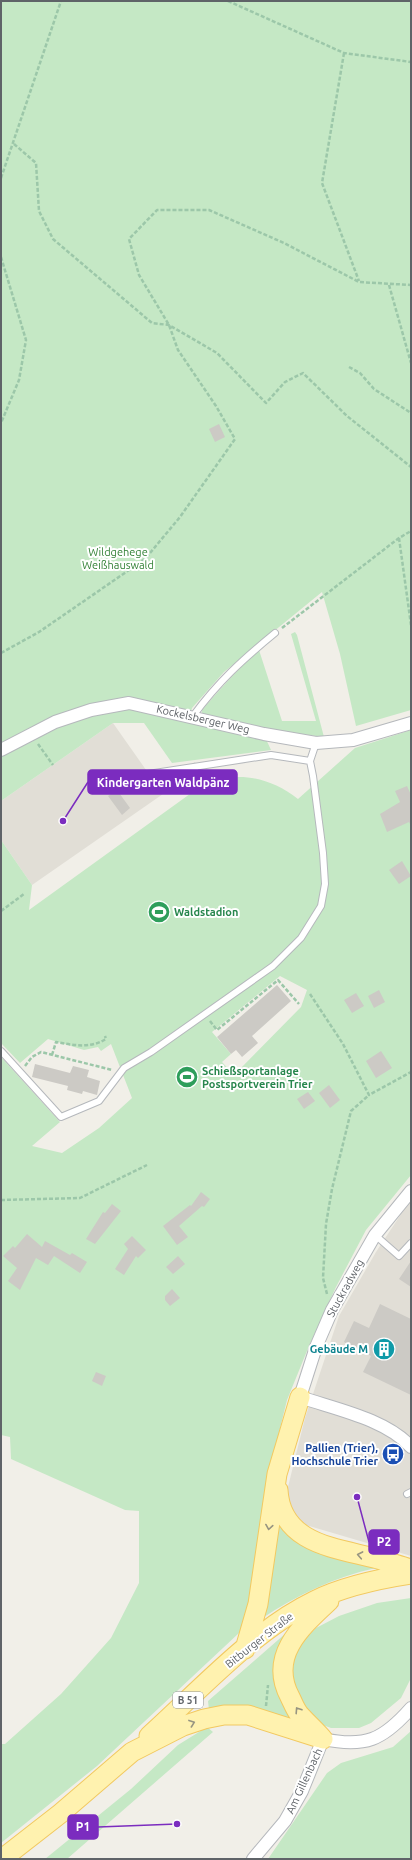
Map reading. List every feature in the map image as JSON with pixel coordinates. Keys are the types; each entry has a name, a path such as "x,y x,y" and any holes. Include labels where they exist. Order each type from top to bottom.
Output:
{"main road":[{"path":"245,1649 258,1604 277,1474 300,1397"},
{"path":"277,1474 278,1502 289,1521 307,1538 340,1551 378,1558 411,1569"},
{"name":"Bitburger Straße","path":"132,1752 245,1649 290,1614 314,1601 341,1590 383,1579 411,1574"},
{"path":"323,1739 298,1712 287,1691 282,1676 285,1656 292,1640 308,1620 341,1590"},
{"path":"132,1752 190,1724 204,1719 236,1714 263,1719 323,1739"},
{"name":"B 51","path":"2,1859 73,1803 132,1752"}],"street":[{"name":"Kockelsberger Weg","path":"1,750 55,722 91,710 129,703 193,716 264,734 316,743 353,740 411,723"},
{"name":"Stuckradweg","path":"300,1397 316,1347 332,1310 375,1235 411,1191"},
{"path":"300,1397 377,1424 392,1432 411,1447"},
{"path":"323,1739 357,1743 380,1737 397,1724 411,1708"},
{"name":"Am Gillenbach","path":"252,1859 285,1821 302,1791 323,1739"}],"lane":[{"path":"193,716 214,688 240,661 275,633"},
{"path":"1,1051 61,1117 99,1101 124,1068 151,1052 273,966 300,938 321,906 325,884 323,853 310,761 316,743"},
{"path":"148,774 272,755 310,761"},
{"path":"194,767 201,786"},
{"path":"375,1235 399,1256 411,1243"}],"path":[{"path":"1,178 14,144 61,1"},
{"path":"228,1 344,53 411,62"},
{"path":"344,53 322,183 359,282"},
{"path":"14,144 36,163 39,211 53,239 152,323 169,325 217,354 266,403 285,382 302,373 347,416 411,467"},
{"path":"1,653 39,632 145,559 180,517 235,439 216,406 178,350 169,325 139,275 129,239 157,210 209,210 284,243 359,282 390,285 411,284"},
{"path":"1,258 26,340 18,380 1,423"},
{"path":"390,285 411,363"},
{"path":"349,367 360,373 374,389 411,413"},
{"path":"275,633 399,538 411,531"},
{"path":"399,538 411,625"},
{"path":"31,734 52,765"},
{"path":"1,911 24,894"},
{"path":"217,1030 278,980 299,1004"},
{"path":"310,994 343,1044 368,1095"},
{"path":"52,1055 56,1042 81,1046 98,1044 106,1039 105,1036"},
{"path":"32,1058 40,1052 106,1068"},
{"path":"332,1310 323,1278 326,1224 332,1189 350,1111 368,1095 411,1072"},
{"path":"1,1200 80,1198 147,1165"}],"shaded area":[{"path":"113,723 163,794 32,885 1,840 1,801"},
{"path":"411,1199 411,1556 299,1523 292,1511 287,1491 305,1418 339,1316 376,1252"}],"green space":[{"name":"Wildgehege Weißhauswald","path":"1,1 411,1 411,710 356,726 340,654 322,592 224,672 192,708 189,719 265,737 271,750 172,763 144,723 113,723 1,801"},
{"path":"295,632 324,737 271,730 202,714 202,710 216,694 259,650 282,721 316,721 291,634"},
{"path":"411,730 411,1175 366,1230 336,1287 309,1346 287,1400 269,1473 251,1604 239,1633 97,1766 1,1843 1,1744 5,1744 61,1694 111,1638 139,1583 139,1511 125,1510 11,1459 10,1437 1,1435 1,1057 60,1122 32,1146 62,1153 99,1128 132,1098 111,1044 101,1051 98,1047 84,1050 48,1039 20,1063 1,1043 1,840 32,885 29,910 201,786 226,778 251,778 275,785 298,799 355,748","holes":["280,976 307,990 301,1007 234,1075 222,1062 231,1054 212,1032"]},
{"path":"275,1515 376,1568 345,1576 316,1588 288,1602 261,1619"},
{"path":"411,1598 411,1678 401,1698 371,1723 359,1728 331,1728 320,1724 305,1712 290,1679 293,1658 304,1640 316,1628 339,1616 377,1603"},
{"path":"286,1633 285,1637 299,1724 209,1710 208,1701"},
{"path":"207,1727 213,1732 67,1859 45,1859 131,1789 178,1745"},
{"path":"411,1731 411,1859 268,1859 327,1773 341,1763 393,1747"}],"building":[{"path":"219,424 225,437 215,442 209,429"},
{"path":"407,786 411,795 411,826 409,822 387,832 380,814 400,802 395,791"},
{"path":"117,790 130,808 122,815 108,796"},
{"path":"402,861 411,876 399,884 389,870"},
{"path":"277,985 291,1001 252,1036 258,1043 242,1057 236,1050 231,1054 217,1037"},
{"path":"379,990 385,1002 374,1008 368,996"},
{"path":"356,993 364,1006 352,1013 344,1000"},
{"path":"381,1051 392,1068 376,1078 366,1061"},
{"path":"35,1064 70,1073 73,1066 89,1070 87,1077 100,1081 97,1095 83,1091 82,1094 67,1090 68,1086 32,1077"},
{"path":"329,1085 340,1100 330,1108 319,1093"},
{"path":"308,1092 315,1101 304,1109 297,1099"},
{"path":"201,1192 210,1199 204,1207 202,1206 179,1226 188,1237 177,1245 163,1226 190,1205 191,1206"},
{"path":"112,1204 121,1211 95,1244 86,1239 103,1212 105,1213"},
{"path":"27,1234 42,1247 45,1241 70,1255 72,1253 87,1262 80,1273 54,1256 48,1265 36,1258 20,1290 8,1281 17,1268 3,1256 13,1246 15,1248"},
{"path":"132,1236 146,1250 138,1258 136,1256 124,1275 115,1269 128,1249 124,1244"},
{"path":"178,1256 185,1264 173,1274 166,1267"},
{"path":"411,1261 411,1287 399,1279"},
{"path":"172,1289 180,1298 170,1306 165,1300 165,1296"},
{"name":"Gebäude M","path":"380,1304 411,1319 411,1395 363,1372 371,1356 344,1342 354,1321 369,1328"},
{"path":"96,1372 106,1376 102,1386 92,1381"}],"place":[{"name":"Kindergarten Waldpänz","path":"63,821"},
{"name":"Waldstadion","path":"159,912"},
{"name":"Schießsportanlage Postsportverein Trier","path":"187,1077"},
{"name":"Gebäude M","path":"384,1349"},
{"name":"Pallien (Trier), Hochschule Trier","path":"393,1454"},
{"name":"P2","path":"357,1497"},
{"name":"P1","path":"177,1824"}]}
